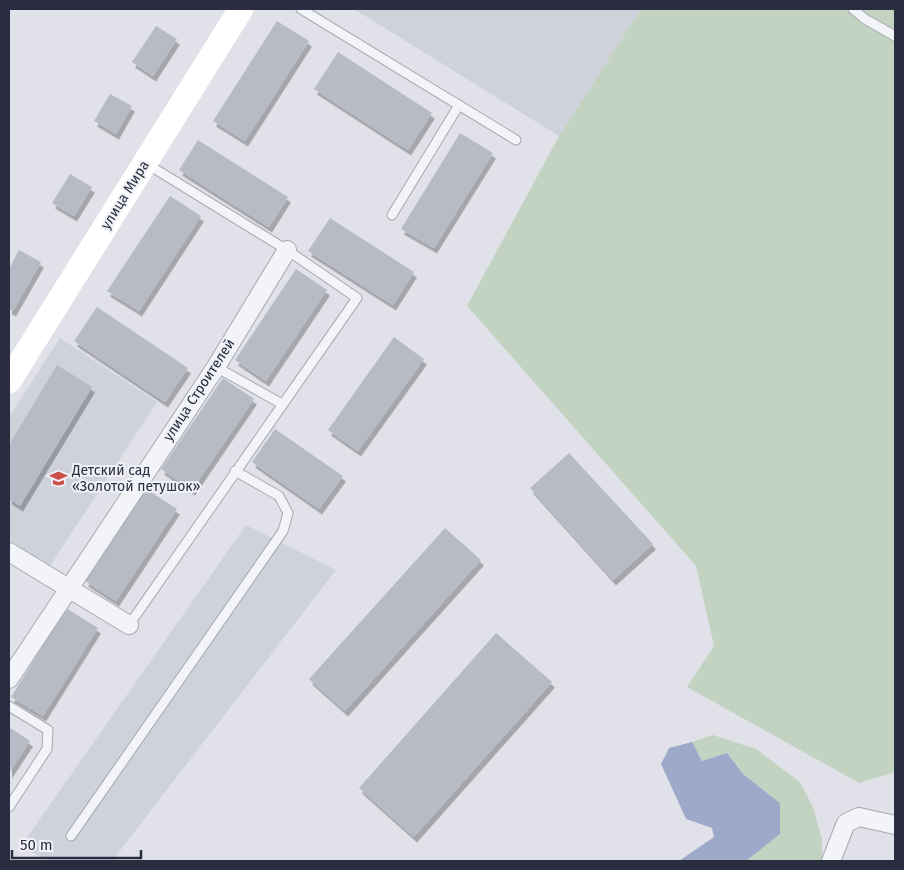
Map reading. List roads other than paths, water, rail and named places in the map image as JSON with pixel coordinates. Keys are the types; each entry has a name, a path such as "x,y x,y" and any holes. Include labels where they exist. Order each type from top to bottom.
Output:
{"street":[{"name":"улица Мира","path":"9,381 241,9"},
{"name":"улица Строителей","path":"9,679 216,366 287,250"},
{"path":"9,552 129,625"},
{"path":"831,861 846,823 859,817 895,825"}],"lane":[{"path":"301,9 516,140"},
{"path":"854,9 865,19 895,36"},
{"path":"392,215 459,105"},
{"path":"129,625 357,298 287,250 145,163"},
{"path":"216,366 282,404"},
{"path":"71,836 283,532 288,512 279,496 235,471"},
{"path":"9,706 48,730 47,749 9,807"}],"water":[{"path":"692,742 702,761 727,753 743,774 780,803 780,834 746,861 679,861 714,837 712,828 686,819 661,764 669,748"}],"place":[{"name":"Детский сад «Золотой петушок»","path":"58,478"}]}
